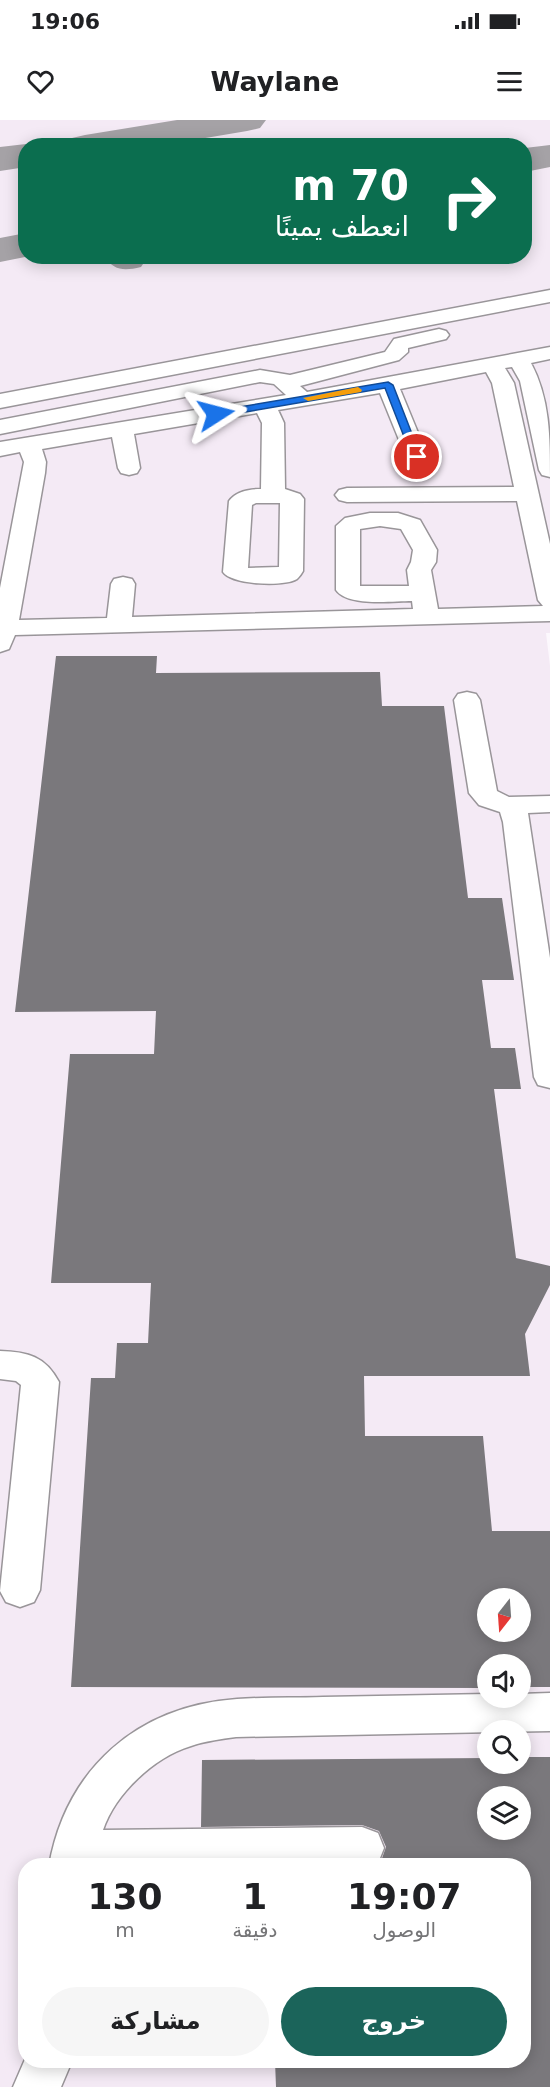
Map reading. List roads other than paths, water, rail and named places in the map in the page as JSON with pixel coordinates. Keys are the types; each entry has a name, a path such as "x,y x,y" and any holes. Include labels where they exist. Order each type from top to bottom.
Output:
{"lane":[{"path":"0,401 550,296"},
{"path":"284,383 392,356 397,352 399,346 406,342 460,330"},
{"path":"0,449 388,385 550,353"},
{"path":"518,359 531,381 550,470"},
{"path":"492,364 503,383 525,494 550,600"},
{"path":"0,427 255,377 270,376 284,383 302,399"},
{"path":"388,385 417,457"},
{"path":"263,406 271,415 273,423 273,496"},
{"path":"122,429 129,468"},
{"path":"29,445 34,462 34,473 3,636 423,593"},
{"path":"347,495 525,494"},
{"path":"423,593 400,551 401,544 413,532 412,525 401,520 359,521 350,524 347,528 347,588 351,592 360,594 423,593 550,613"},
{"path":"119,625 123,584"},
{"path":"467,700 483,793 513,813 550,822"},
{"path":"513,813 550,804"},
{"path":"513,813 550,1077"},
{"path":"0,1365 21,1366 29,1370 40,1382 20,1590"},
{"path":"362,1848 72,1858 78,1832 87,1811 114,1774 150,1744 177,1731 206,1722 236,1718 550,1712"},
{"path":"37,2087 45,2068"}]}
